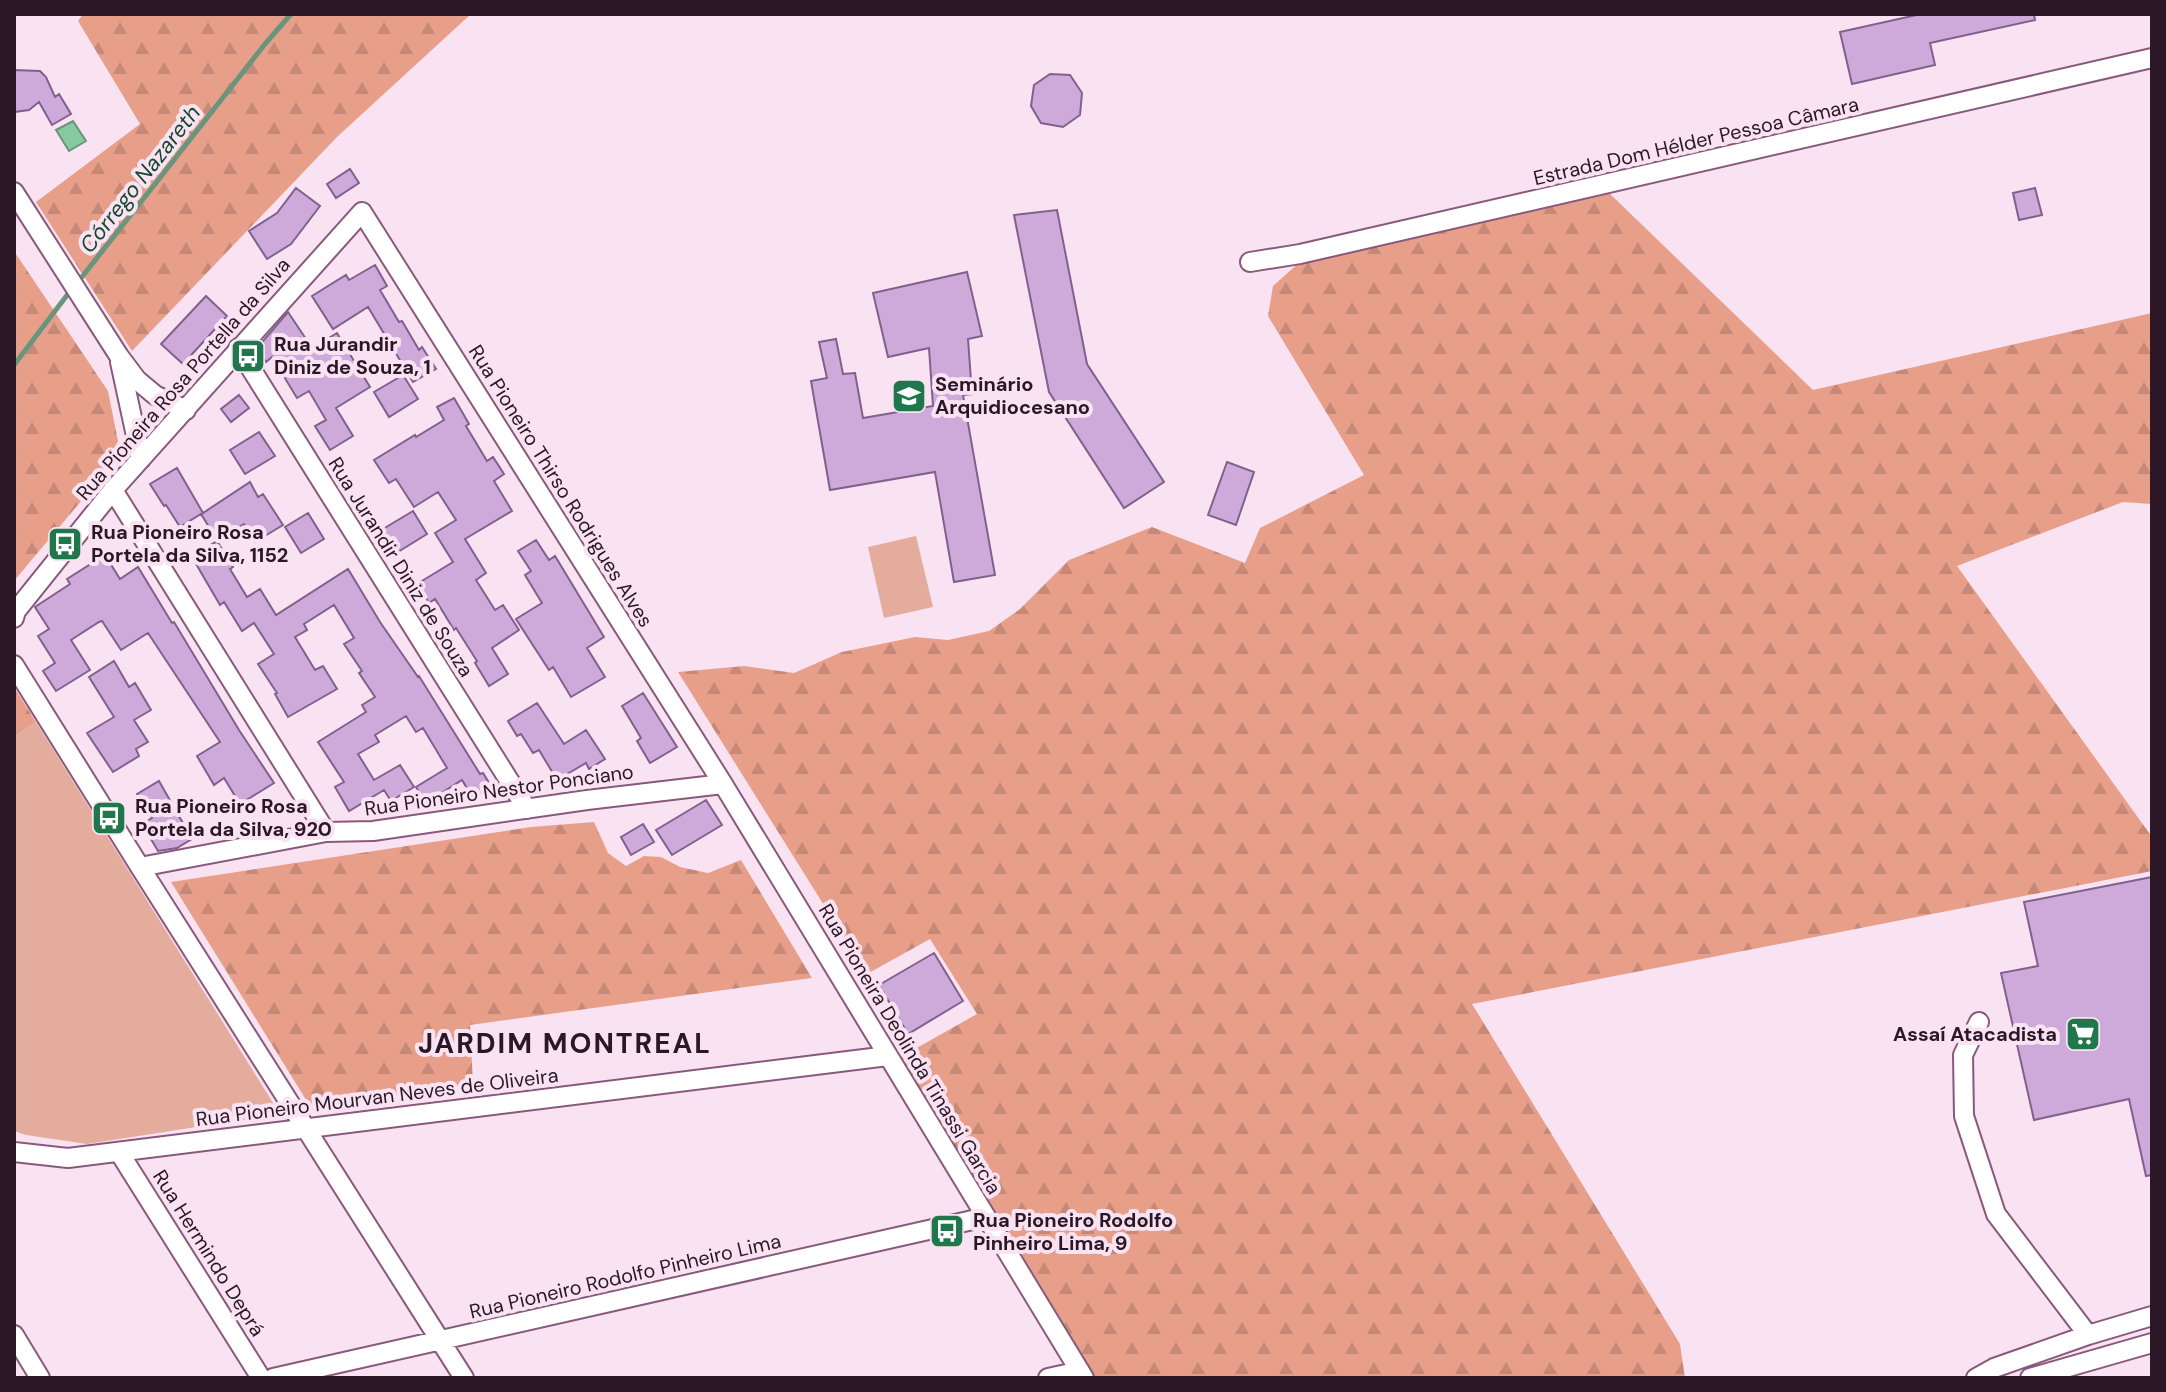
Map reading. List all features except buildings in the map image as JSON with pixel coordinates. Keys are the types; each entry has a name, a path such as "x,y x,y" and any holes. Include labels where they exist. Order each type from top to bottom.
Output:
{"street":[{"name":"Estrada Dom Hélder Pessoa Câmara","path":"1250,262 1300,254 2152,58"},
{"path":"14,192 137,380 155,395 186,410"},
{"name":"Rua Pioneira Rosa Portella da Silva","path":"14,618 16,611 113,490 362,212"},
{"name":"Rua Pioneiro Thirso Rodrigues Alves","path":"362,212 723,784"},
{"name":"Rua Jurandir Diniz de Souza","path":"238,348 527,809"},
{"path":"119,356 141,459"},
{"path":"113,490 326,832"},
{"path":"14,665 464,1378"},
{"name":"Rua Pioneiro Nestor Ponciano","path":"140,867 326,832 373,831 723,784"},
{"name":"Rua Pioneira Deolinda Tinassi Garcia","path":"723,784 1082,1374"},
{"path":"1979,1022 1963,1055 1964,1116 1996,1214 2088,1335"},
{"name":"Rua Pioneiro Mourvan Neves de Oliveira","path":"14,1152 68,1158 888,1056"},
{"name":"Rua Hermindo Deprá","path":"119,1152 261,1378"},
{"name":"Rua Pioneiro Rodolfo Pinheiro Lima","path":"273,1378 986,1217"},
{"path":"1976,1378 1994,1368 2152,1316"},
{"path":"14,1335 40,1378"},
{"path":"2030,1378 2152,1343"},
{"path":"1048,1378 1082,1374"}],"shaded area":[{"path":"73,121 86,141 69,151 56,130"},
{"path":"916,536 933,607 884,618 868,547"},
{"path":"36,722 280,1114 87,1144 14,1131 14,737"}],"green space":[{"path":"83,14 471,14 337,137 132,351 36,202 140,124 78,21"},
{"path":"1607,191 1813,390 2152,313 2152,504 2123,502 1957,566 2152,837 2152,871 1472,1004 1680,1344 1685,1378 1083,1378 888,1056 906,1054 977,1014 930,939 867,974 678,672 744,666 794,673 842,652 915,637 948,640 989,631 1020,609 1069,560 1152,527 1245,563 1260,528 1364,475 1268,316 1273,286 1302,260"},
{"path":"14,251 108,391 118,441 103,475 14,581"},
{"path":"14,687 36,722 14,737"},
{"path":"594,822 608,853 626,866 644,856 661,857 680,867 708,873 741,860 812,978 470,1025 473,1084 313,1111 171,882 531,827"}],"waterway":[{"name":"Córrego Nazareth","path":"78,282 291,14"},
{"name":"Córrego Nazareth","path":"14,365 71,290"}],"place":[{"name":"Rua Jurandir Diniz de Souza, 1","path":"248,356"},
{"name":"Seminário Arquidiocesano","path":"909,396"},
{"name":"Rua Pioneiro Rosa Portela da Silva, 1152","path":"65,544"},
{"name":"Rua Pioneiro Rosa Portela da Silva, 920","path":"109,818"},
{"name":"Assaí Atacadista","path":"2083,1034"},
{"name":"Rua Pioneiro Rodolfo Pinheiro Lima, 9","path":"947,1231"}],"district":[{"name":"JARDIM MONTREAL","path":"565,1043"}]}
